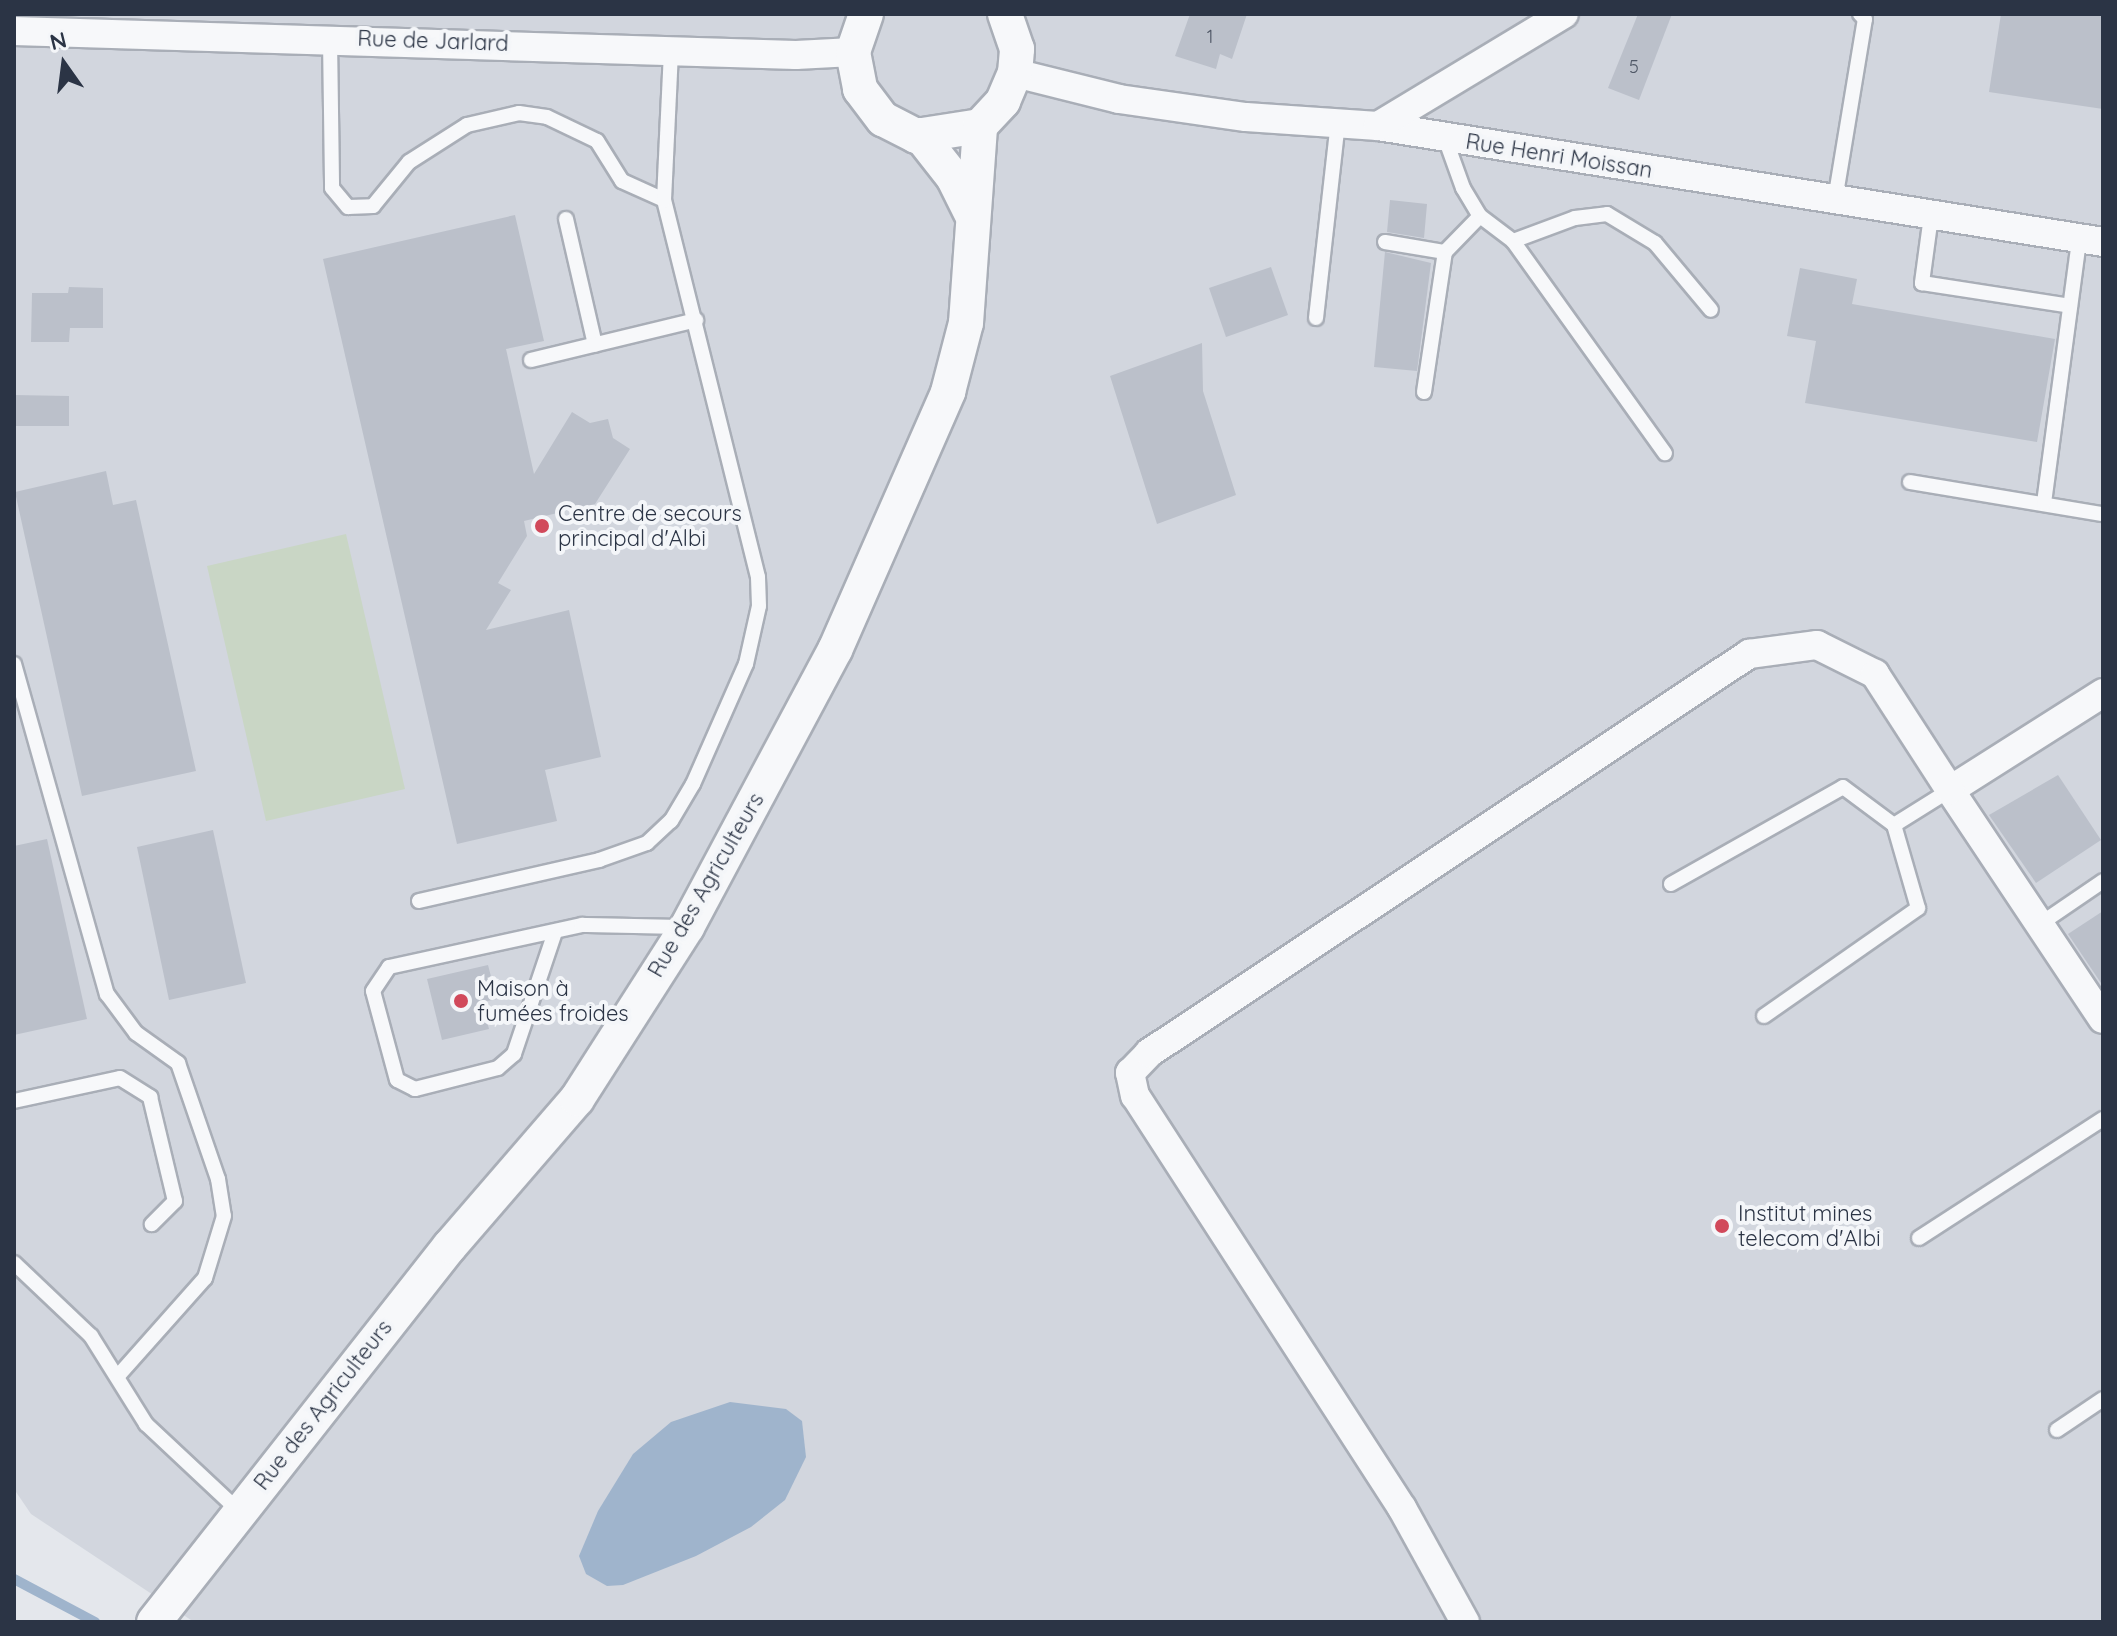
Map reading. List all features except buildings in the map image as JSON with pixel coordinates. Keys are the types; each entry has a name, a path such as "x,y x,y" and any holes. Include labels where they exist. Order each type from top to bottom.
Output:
{"street":[{"path":"853,52 866,14"},
{"path":"920,135 980,126 1003,101 1015,73 1017,49 1005,14"},
{"path":"1378,126 1564,14"},
{"name":"Rue de Jarlard","path":"14,31 671,50 853,52"},
{"name":"Rue des Agriculteurs","path":"853,52 860,89 883,119 920,135 953,177 971,213"},
{"name":"Rue Henri Moissan","path":"1015,73 1119,99 1246,117 1378,126 2091,241"},
{"name":"Rue des Agriculteurs","path":"159,1615 450,1246 577,1099 687,927 835,650 948,392 966,323 971,213 980,126"},
{"path":"1465,1622 1386,1483 1135,1096 1130,1073 1149,1053 1749,654 1817,645 1875,674 2103,1019"},
{"path":"1950,790 2103,693"}],"lane":[{"path":"1835,200 1865,19 1860,14"},
{"path":"330,38 332,188 348,207 373,206 409,162 467,125 519,113 547,117 597,141 622,181 664,200"},
{"path":"419,901 599,860 647,843 671,821 693,784 746,664 759,606 758,577 664,200 671,50"},
{"path":"1316,318 1338,123"},
{"path":"1445,138 1463,188 1480,216 1513,241 1665,453"},
{"path":"1513,241 1575,218 1607,214 1655,243 1711,310"},
{"path":"1424,392 1445,252 1480,216"},
{"path":"1931,216 1922,283 2070,306"},
{"path":"566,219 595,345"},
{"path":"2044,503 2070,306 2091,241"},
{"path":"1385,242 1445,252"},
{"path":"531,360 696,320"},
{"path":"1910,482 2101,514"},
{"path":"14,664 107,994 136,1033 178,1063 218,1179 224,1216 205,1278 119,1375"},
{"path":"1671,884 1843,787 1894,825 1918,908 1764,1016"},
{"path":"1894,825 1950,790"},
{"path":"2040,924 2103,881"},
{"path":"555,932 514,1054 498,1068 415,1089 397,1080 373,991 389,967 582,925 687,927"},
{"path":"14,1101 120,1078 150,1097 175,1201 152,1224"},
{"path":"1919,1238 2103,1119"},
{"path":"14,1263 91,1336 119,1375 146,1424 239,1511"},
{"path":"2057,1430 2103,1399"}],"shaded area":[{"path":"14,14 2103,14 2103,1622 194,1622 31,1514 14,1489"}],"green space":[{"path":"346,534 405,789 266,821 207,566"}],"water":[{"path":"730,1402 786,1409 802,1421 806,1457 785,1500 751,1527 696,1556 623,1585 607,1586 586,1574 579,1556 598,1511 633,1454 671,1422"}],"waterway":[{"path":"14,1579 95,1622"}],"place":[{"name":"Centre de secours principal d'Albi","path":"542,526"},
{"name":"Maison à fumées froides","path":"461,1001"},
{"name":"Institut mines telecom d'Albi","path":"1722,1226"}]}
